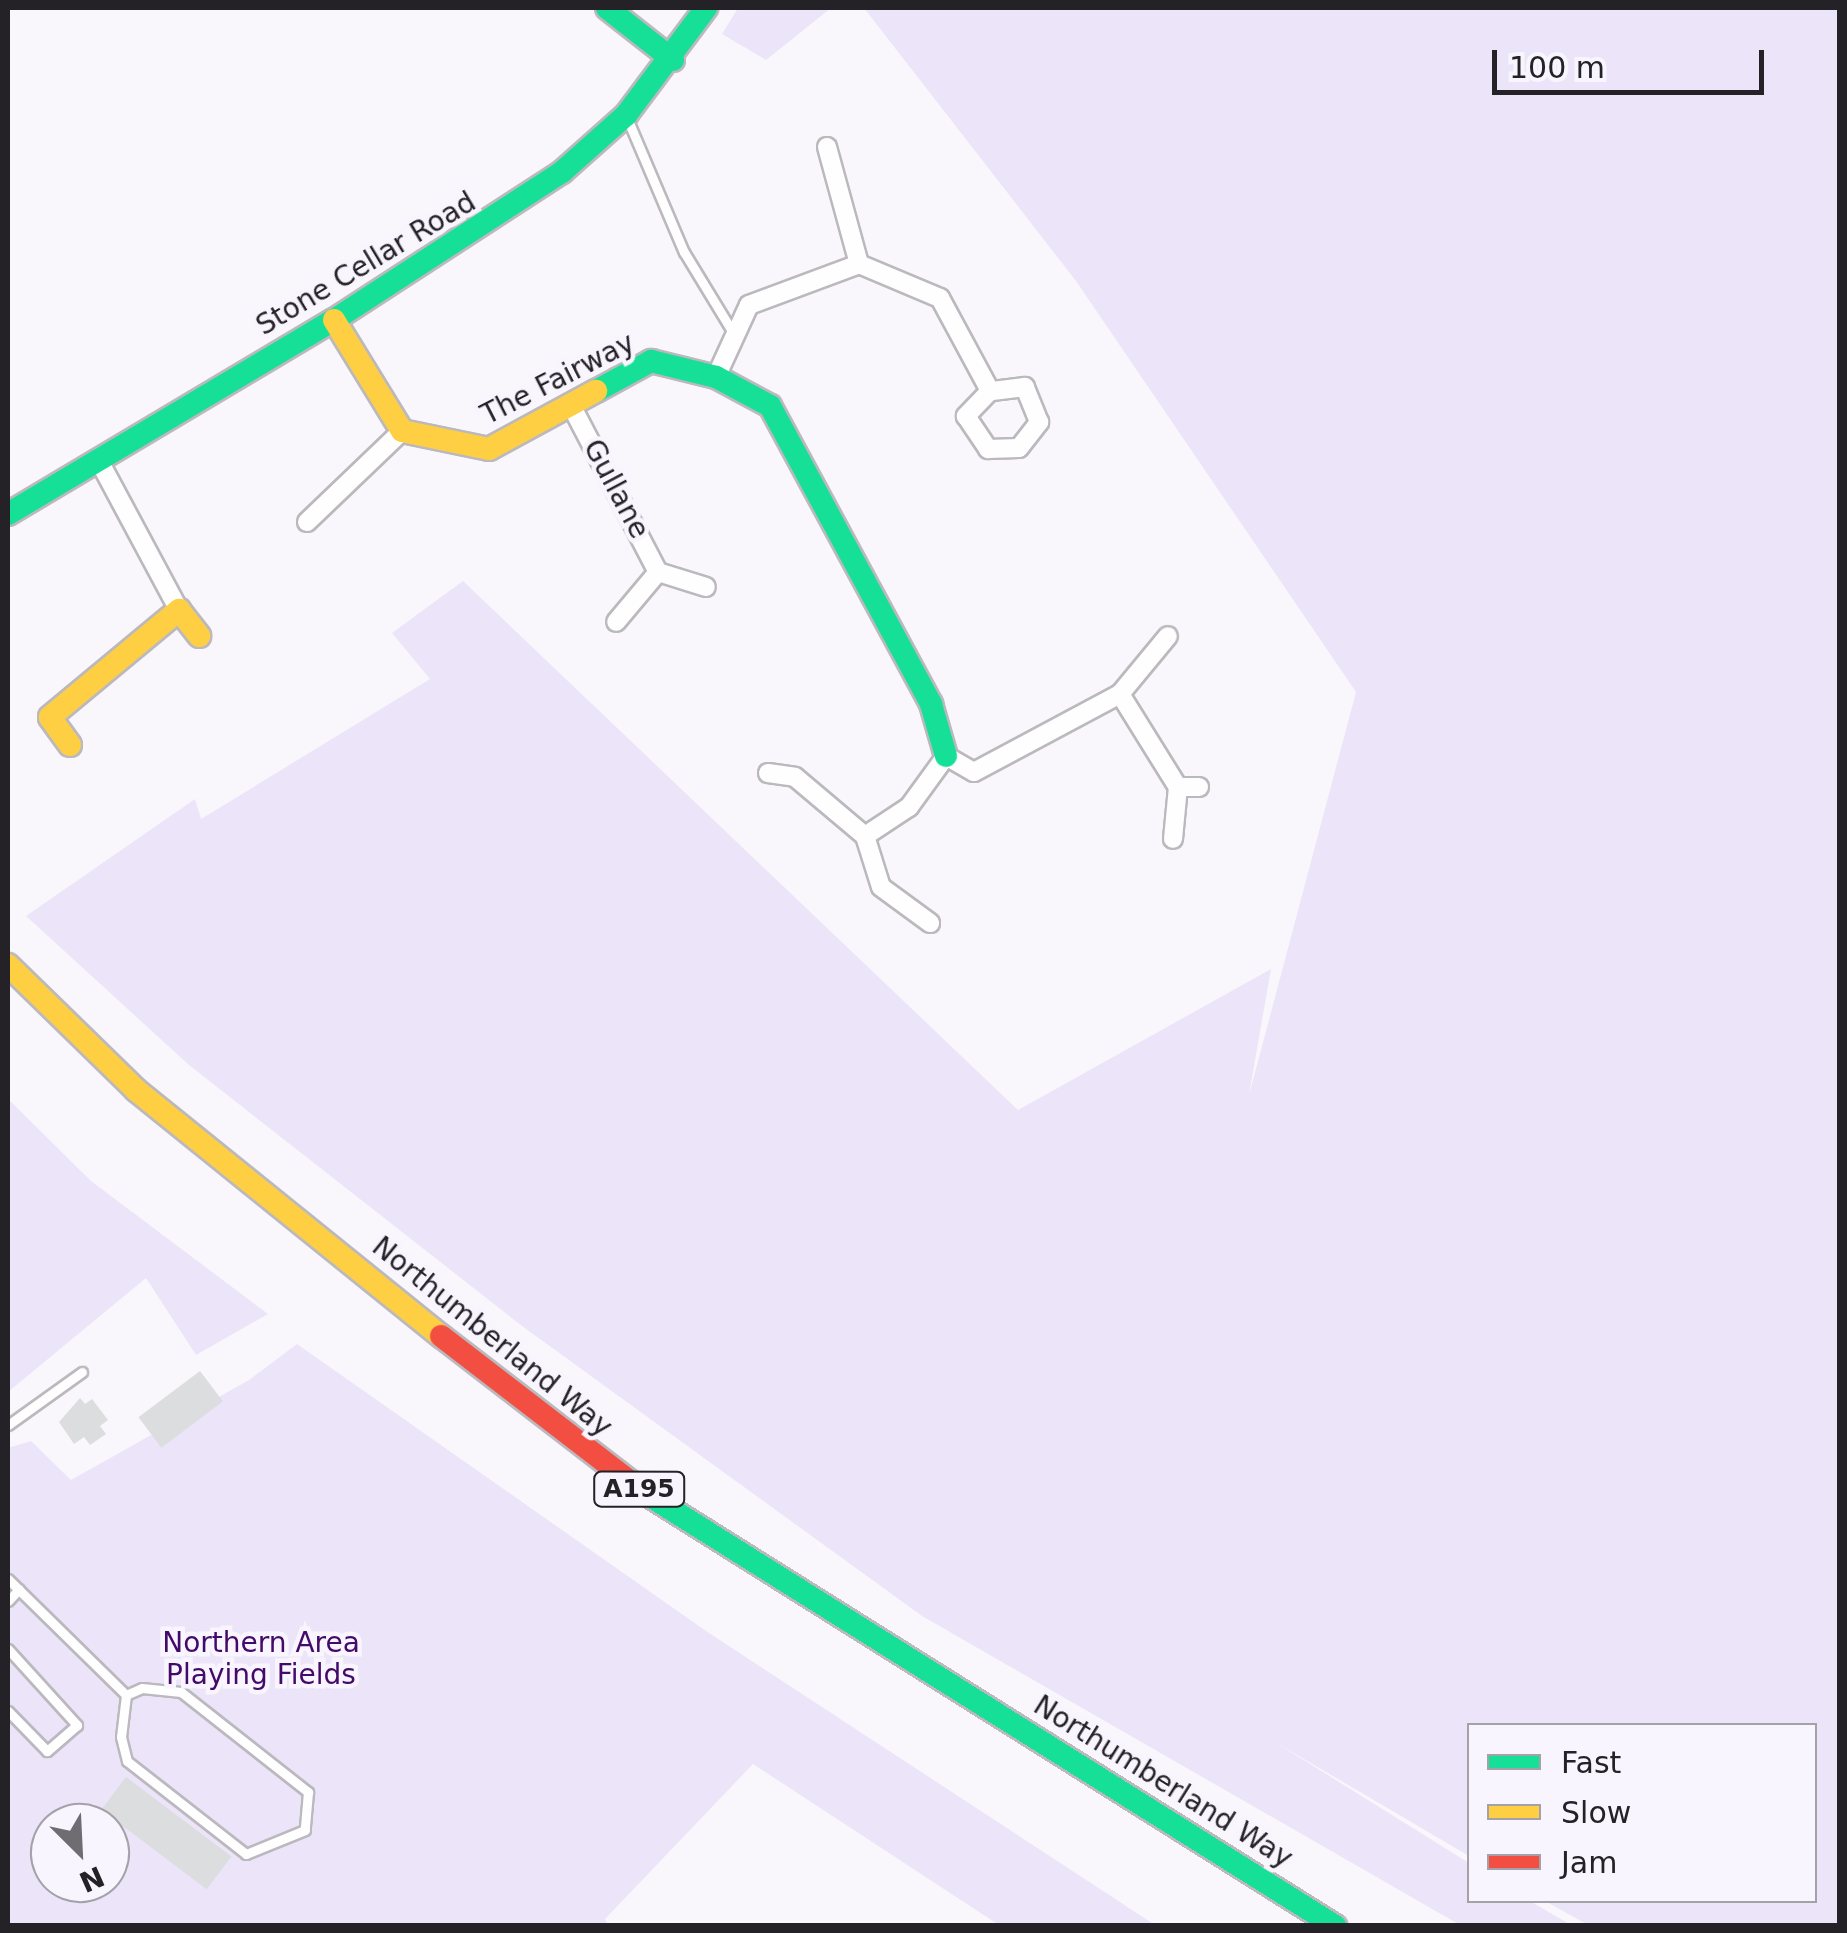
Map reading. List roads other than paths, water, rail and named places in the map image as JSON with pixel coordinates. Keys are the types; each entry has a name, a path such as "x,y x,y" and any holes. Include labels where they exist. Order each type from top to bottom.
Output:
{"street":[{"path":"607,8 673,60"},
{"name":"Stone Cellar Road","path":"8,514 497,220 626,115 673,60 706,8"},
{"path":"827,147 859,264"},
{"path":"716,377 749,305 859,264 940,298 990,391"},
{"path":"307,522 402,431 334,320"},
{"name":"The Fairway","path":"402,431 488,450 651,361 716,377 770,406 932,704 946,756"},
{"name":"Gullane","path":"572,407 658,572 706,587"},
{"path":"98,459 179,610 199,636"},
{"name":"Gullane","path":"616,622 658,572"},
{"path":"70,744 50,717 179,610"},
{"path":"865,836 909,807 946,756 974,772 1120,694 1168,636"},
{"path":"1120,694 1178,787 1173,839"},
{"path":"768,772 795,777 865,836 881,887 930,922"},
{"path":"1178,787 1198,786"},
{"name":"Northumberland Way","path":"8,965 136,1090 607,1468 1335,1926"}],"lane":[{"path":"626,115 684,252 736,337"},
{"path":"8,1425 82,1372"},
{"path":"8,1579 126,1695"},
{"path":"8,1601 19,1589"},
{"path":"8,1649 78,1724 47,1751 8,1711"},
{"path":"142,1688 182,1692 308,1792 305,1830 261,1852 232,1847 127,1761 121,1737 126,1695 142,1688"}],"park label":[{"name":"Northern Area Playing Fields","path":"261,1659"}]}
